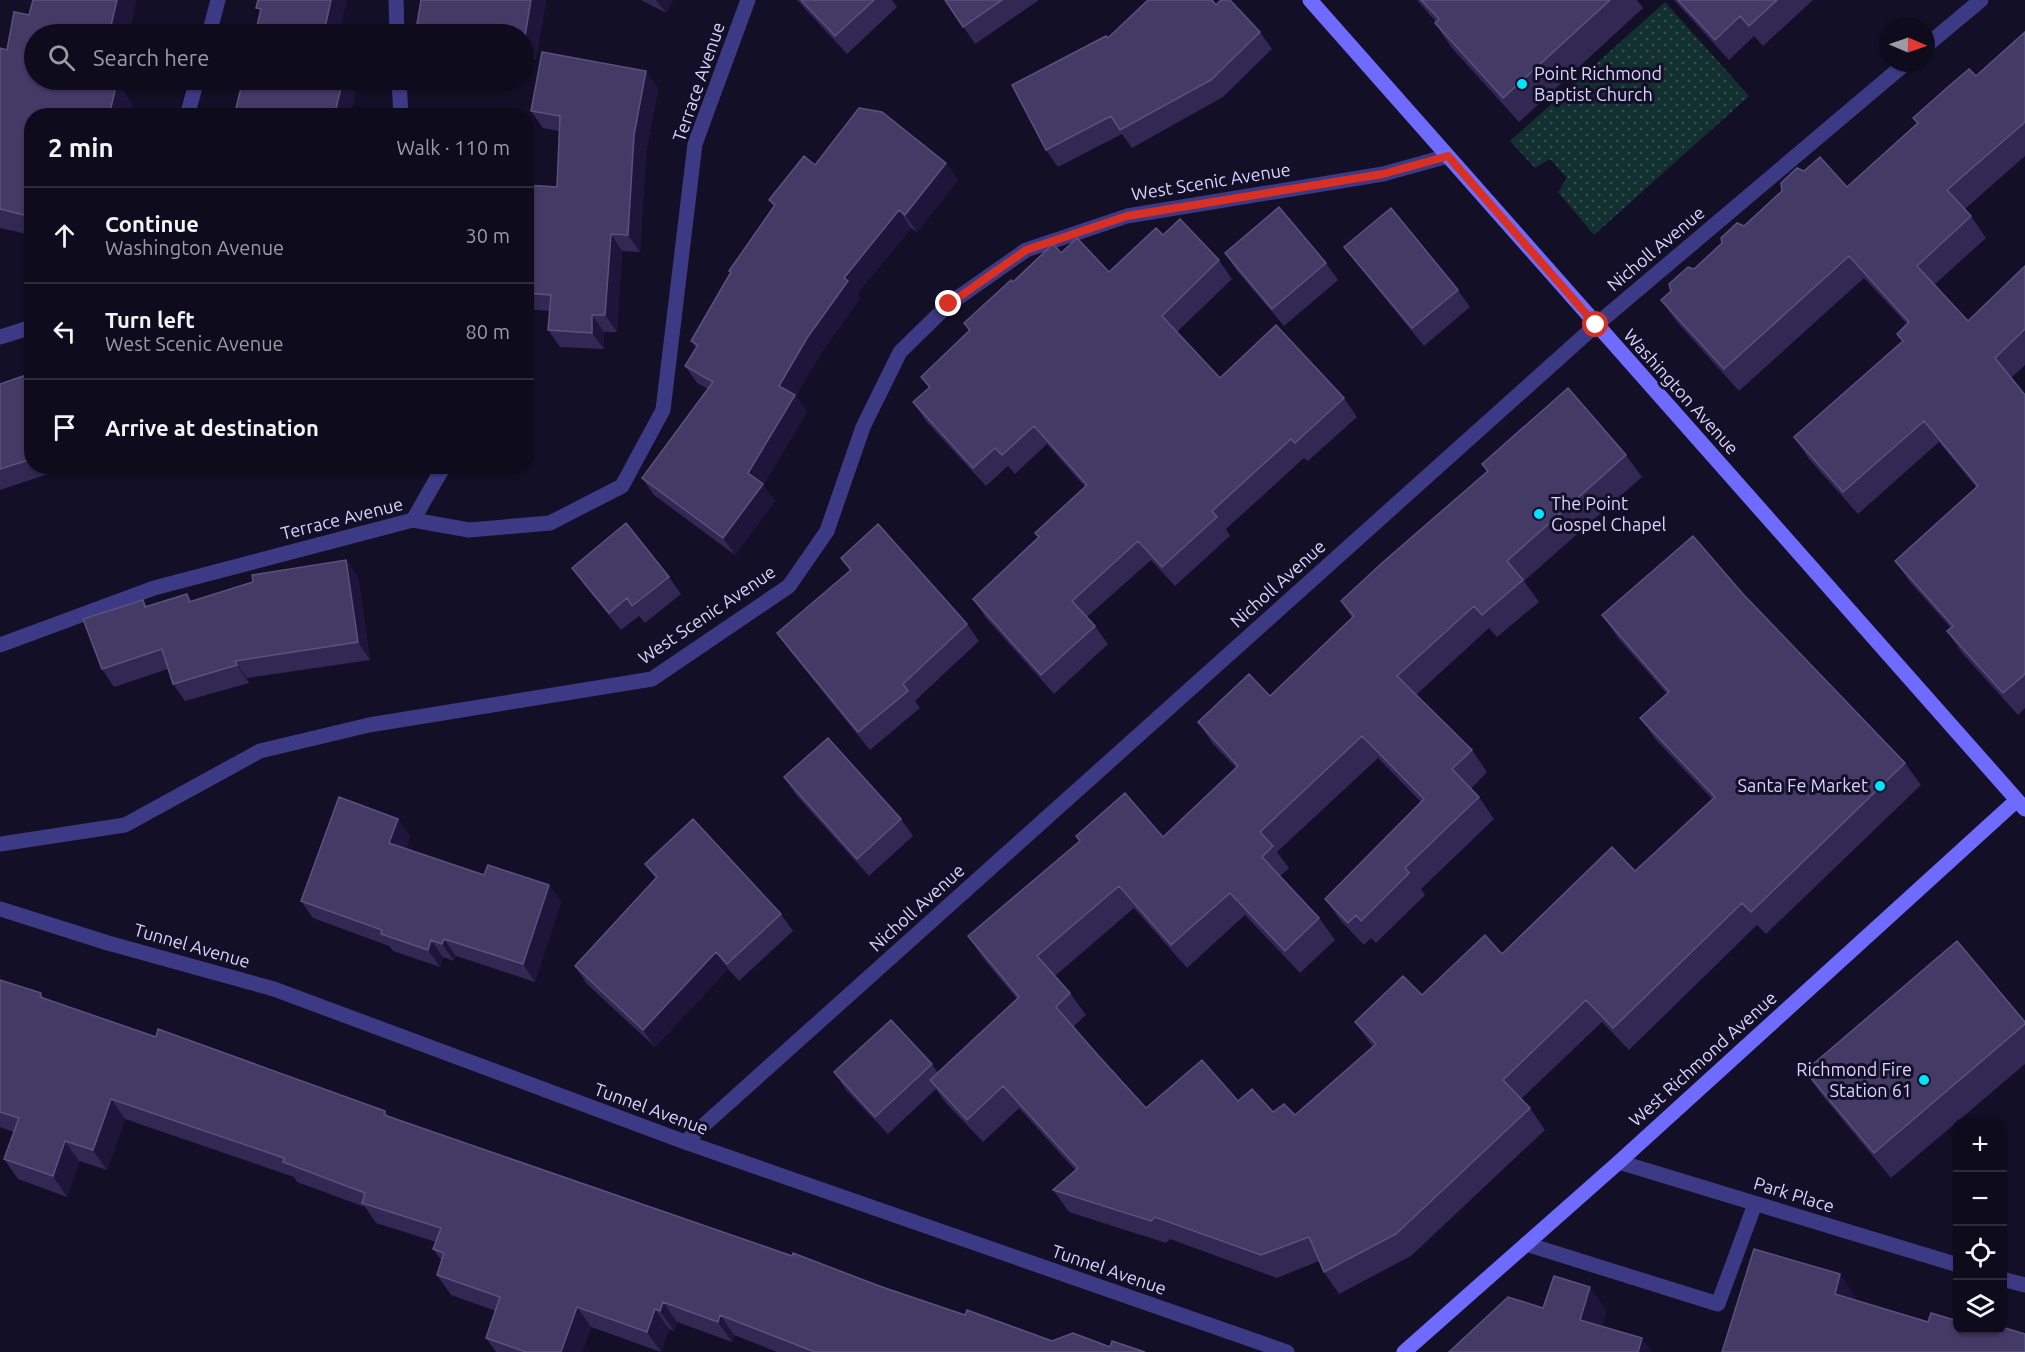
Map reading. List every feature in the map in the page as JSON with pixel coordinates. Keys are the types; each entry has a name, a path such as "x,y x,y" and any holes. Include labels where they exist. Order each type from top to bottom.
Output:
{"street":[{"path":"212,24 218,0"},
{"path":"396,0 397,24"},
{"name":"Terrace Avenue","path":"0,645 154,588 413,520 469,530 550,523 622,486 663,410 695,144 748,0"},
{"name":"Washington Avenue","path":"1310,0 1596,325 2022,800"},
{"path":"1935,38 1981,0"},
{"name":"Nicholl Avenue","path":"685,1142 1596,325 1895,72"},
{"path":"189,108 194,90"},
{"path":"399,90 400,108"},
{"name":"West Scenic Avenue","path":"0,844 125,825 261,751 369,725 652,679 789,586 827,531 863,427 900,352 949,304 1026,250 1127,216 1383,174 1448,156"},
{"path":"0,338 24,330"},
{"path":"413,520 439,474"},
{"name":"West Richmond Avenue","path":"1404,1352 2022,800"},
{"name":"Tunnel Avenue","path":"0,909 108,943 274,989 685,1142 1287,1352"},
{"name":"Park Place","path":"1619,1162 1953,1263"},
{"path":"1526,1244 1719,1304 1755,1204"},
{"path":"2006,1280 2025,1285"}],"green space":[{"path":"1665,2 1749,96 1594,235 1558,192 1567,178 1550,159 1535,168 1510,141"}],"building":[{"path":"33,0 117,0 111,24 24,24 24,90 115,90 111,108 24,108 24,215 0,209 0,48 7,50 14,12 29,15"},
{"path":"258,0 331,0 326,24 257,24 261,9 256,8"},
{"path":"421,0 531,0 527,24 417,24"},
{"path":"801,0 874,0 835,36"},
{"path":"945,0 1002,0 963,27"},
{"path":"1148,0 1212,0 1216,5 1221,0 1230,0 1260,32 1211,80 1120,130 1111,116 1046,150 1012,85 1106,36 1108,38"},
{"name":"Point Richmond Baptist Church","path":"1421,0 1610,0 1503,98 1435,23 1439,19"},
{"path":"1678,0 1777,0 1749,26 1740,16 1715,40"},
{"path":"2025,32 2025,122 1947,190 1971,216 1917,266 1968,321 2025,266 2025,329 1995,358 2025,395 2025,674 2003,693 1947,631 1953,626 1895,561 1978,486 1924,421 1843,492 1794,437 1903,341 1897,334 1909,322 1849,256 1724,369 1661,300 1671,291 1669,284 1688,267 1694,269 1722,243 1721,238 1737,223 1744,226 1782,191 1781,183 1797,168 1804,171 1820,157 1847,187 1918,123 1913,118 1949,86 1969,69 1976,76"},
{"path":"542,52 646,71 634,135 628,235 611,234 605,315 592,315 592,333 548,330 551,295 534,294 534,186 557,187 560,116 534,112 534,108 532,108"},
{"path":"240,90 340,90 336,108 236,108"},
{"path":"859,108 882,112 946,163 905,215 899,210 844,278 848,281 807,338 779,386 795,395 748,473 763,484 723,538 642,478 713,382 685,366 698,345 691,341 731,272 729,271 775,205 769,200 804,156 815,165"},
{"path":"1279,207 1326,263 1272,309 1225,253"},
{"path":"1391,208 1458,290 1412,328 1344,247"},
{"path":"1180,219 1219,260 1162,316 1220,378 1276,325 1344,398 1295,443 1291,439 1212,511 1217,517 1162,567 1138,541 1072,601 1095,626 1041,675 973,599 1039,537 1035,533 1087,485 1034,426 1002,455 995,448 973,468 913,402 930,387 921,377 970,330 964,323 1011,280 1013,282 1053,244 1061,253 1077,238 1109,272 1156,228 1163,235"},
{"path":"24,376 24,462 0,469 0,384"},
{"path":"1568,388 1626,455 1507,561 1523,580 1482,615 1474,606 1397,676 1472,750 1452,769 1479,797 1405,868 1409,873 1361,921 1356,915 1348,923 1325,899 1424,799 1362,736 1260,832 1273,846 1262,857 1319,918 1285,951 1230,893 1171,945 1119,886 1037,956 1070,993 1056,1007 1096,1053 1146,1108 1202,1060 1238,1101 1252,1089 1273,1112 1284,1104 1295,1115 1376,1044 1355,1022 1403,976 1422,995 1485,935 1502,954 1612,847 1635,871 1715,797 1640,718 1669,692 1602,615 1693,536 1743,594 1905,763 1751,912 1742,903 1613,1028 1586,1000 1503,1080 1530,1108 1396,1234 1324,1272 1309,1237 1261,1255 1155,1217 1151,1221 1053,1190 1078,1168 1003,1086 967,1120 930,1080 1019,997 968,936 1080,841 1076,836 1125,793 1163,837 1238,766 1198,722 1249,674 1270,696 1354,616 1341,601 1488,471 1482,464"},
{"path":"626,523 669,577 632,606 627,598 609,613 572,568"},
{"path":"878,524 967,624 903,684 908,691 858,732 777,633 851,570 841,558"},
{"path":"346,560 358,642 235,661 237,665 173,684 162,649 102,669 83,619 143,600 145,607 187,594 189,602 253,582 252,575"},
{"path":"828,738 901,819 857,859 784,777"},
{"path":"339,797 398,819 389,843 484,875 488,865 549,885 523,964 444,939 442,944 431,940 428,950 381,934 382,930 301,901"},
{"path":"693,819 781,914 727,964 716,952 643,1030 575,966 657,877 645,864"},
{"name":"Richmond Fire Station 61","path":"1957,941 2025,1024 1874,1153 1805,1071"},
{"path":"0,980 41,993 40,997 156,1037 158,1029 385,1111 384,1115 792,1256 793,1253 882,1287 965,1315 967,1310 1052,1341 1073,1333 1110,1347 1112,1341 1145,1352 815,1352 720,1315 718,1322 663,1302 660,1311 655,1309 647,1332 577,1307 561,1352 526,1352 486,1338 500,1297 437,1275 444,1253 433,1249 441,1228 362,1203 365,1193 283,1162 284,1158 111,1099 93,1150 65,1141 53,1176 4,1159 19,1118 0,1112"},
{"path":"891,1020 932,1064 875,1117 834,1072"},
{"path":"1754,1249 1840,1274 1835,1294 1928,1322 1931,1313 1953,1320 1953,1334 2007,1334 2007,1329 2025,1334 2025,1352 1722,1352"},
{"path":"1554,1276 1590,1287 1580,1320 1642,1338 1638,1352 1449,1352 1508,1297 1543,1308"}],"place":[{"name":"Point Richmond Baptist Church","path":"1522,84"},
{"name":"The Point Gospel Chapel","path":"1539,514"},
{"name":"Santa Fe Market","path":"1880,786"},
{"name":"Richmond Fire Station 61","path":"1924,1080"}],"route":[{"path":"949,304 1026,250 1127,216 1383,174 1448,156 1596,325"}]}
